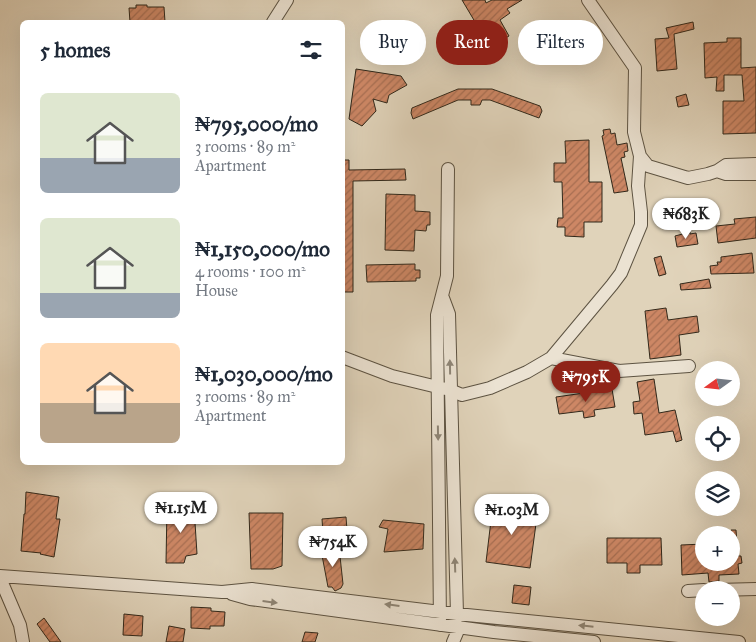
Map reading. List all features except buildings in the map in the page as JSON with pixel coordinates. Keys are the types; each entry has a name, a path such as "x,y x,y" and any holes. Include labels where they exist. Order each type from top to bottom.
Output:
{"street":[{"path":"274,20 287,0"},
{"path":"345,358 392,376 462,395 490,388 528,372 551,358 621,273 641,225 638,186 640,156 634,132 635,68 588,0"},
{"path":"640,156 648,166 688,178 717,171 726,164 756,164"},
{"path":"448,169 447,276 437,315 444,389 457,614 457,627 453,642"},
{"path":"717,171 726,174 756,174"},
{"path":"551,358 619,371 689,366"},
{"path":"440,625 444,389"},
{"path":"23,642 20,625 0,577 222,592 252,589 457,614 739,642"},
{"path":"740,589 756,589"},
{"path":"688,591 695,591"},
{"path":"222,592 250,599 440,625 594,642"}]}
